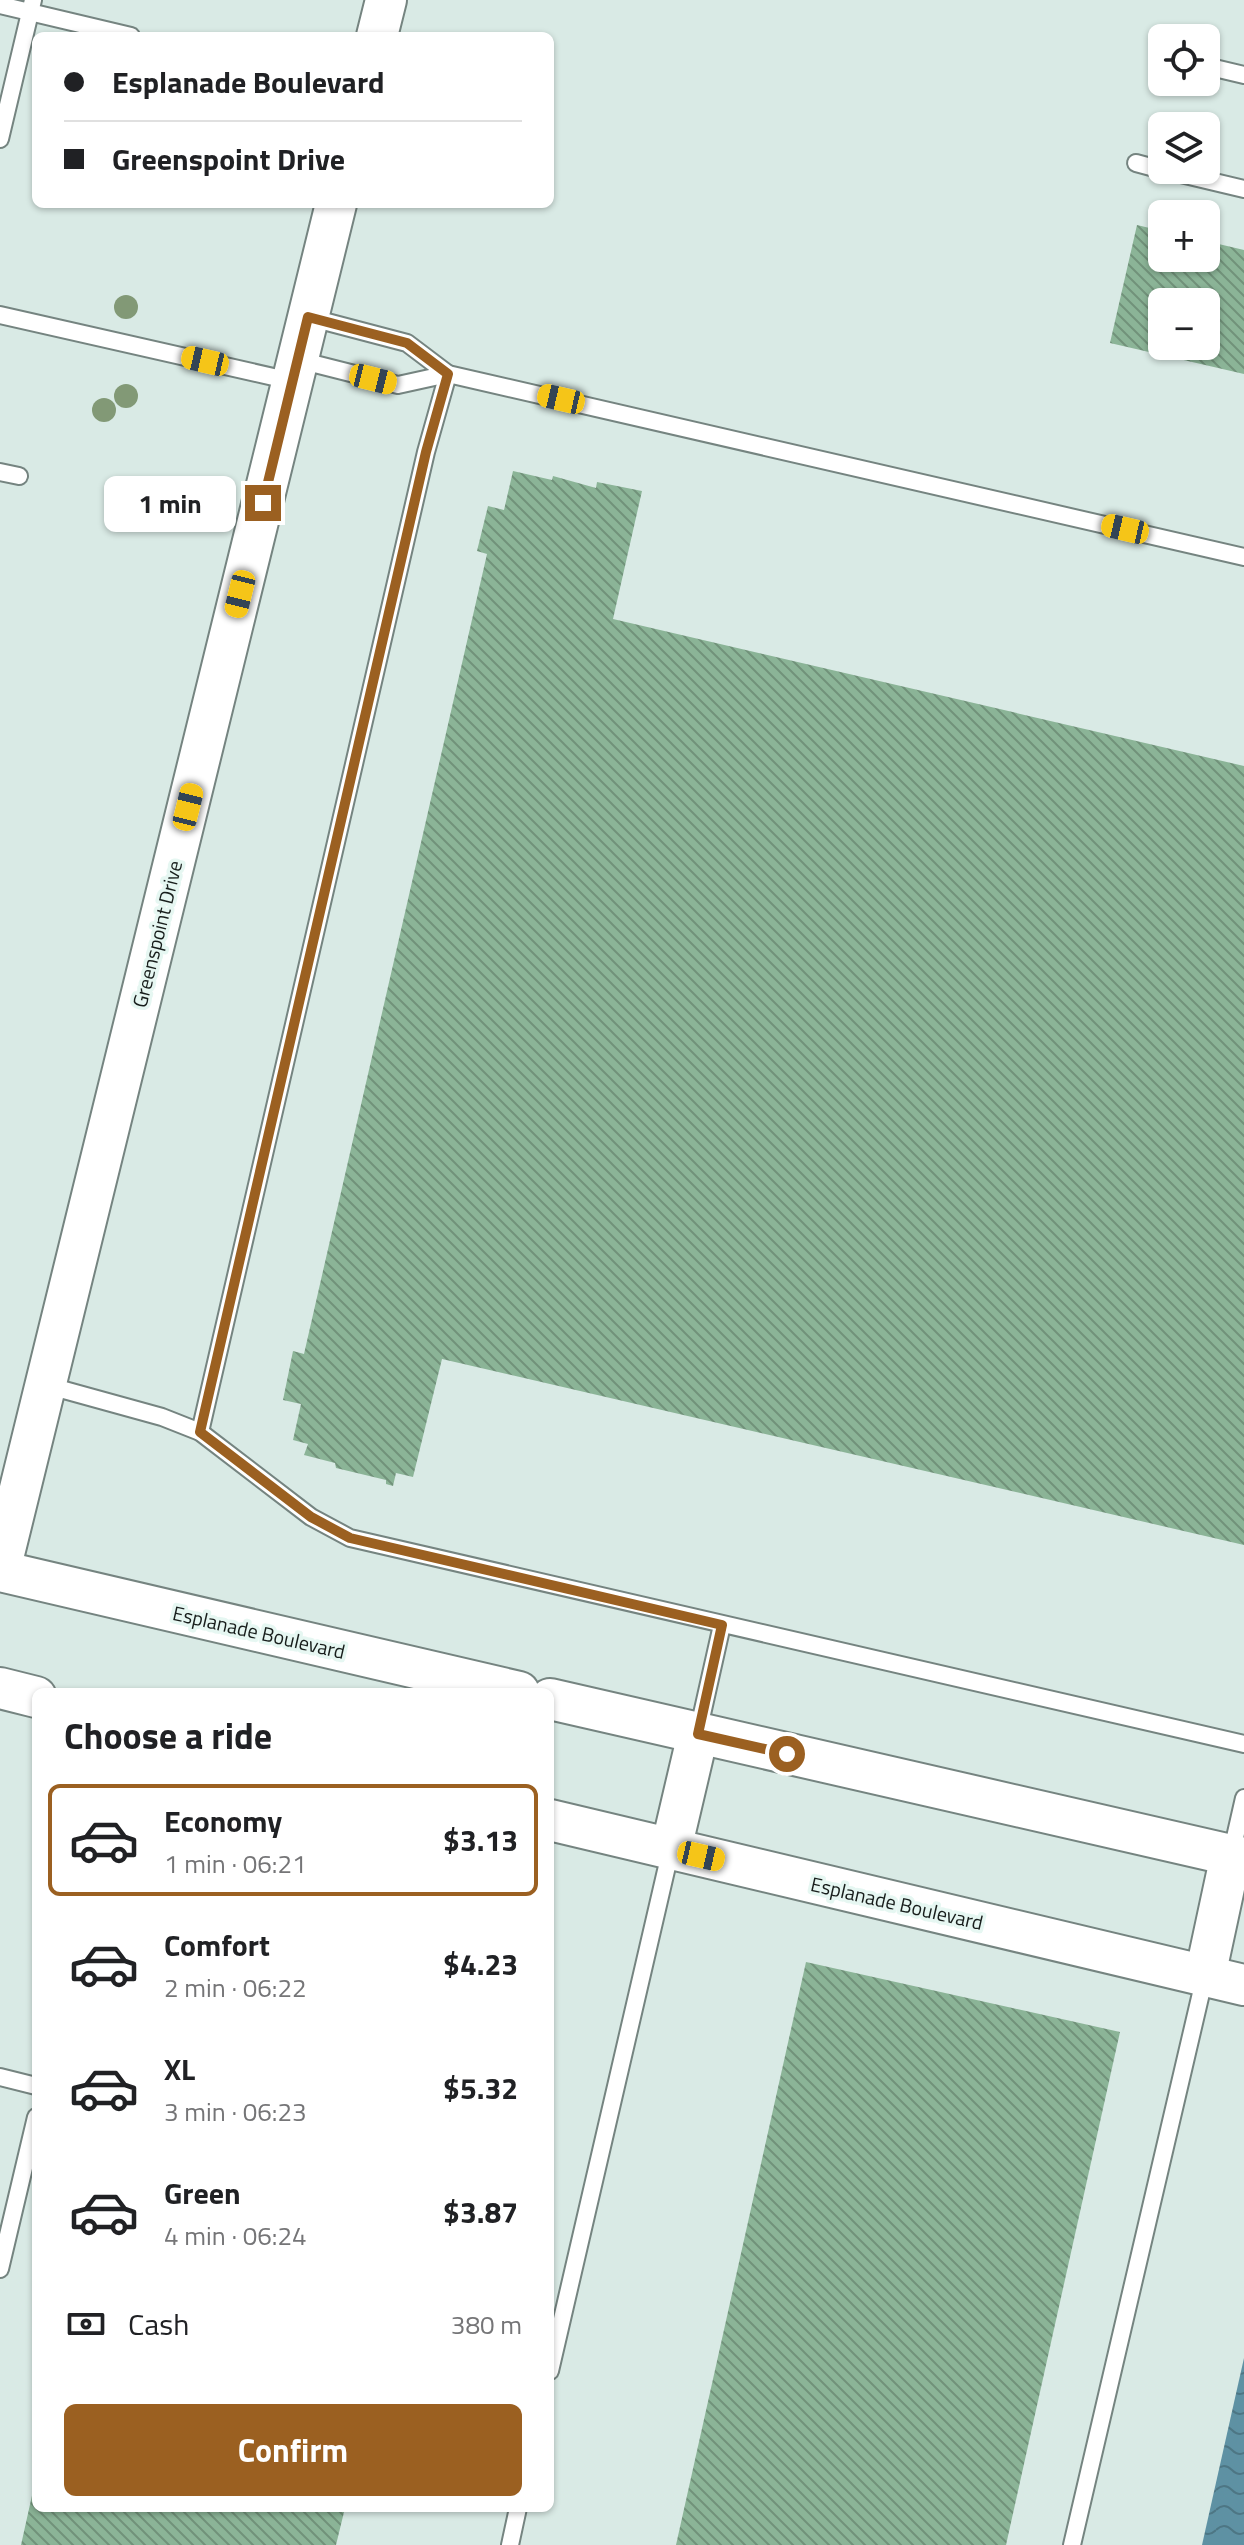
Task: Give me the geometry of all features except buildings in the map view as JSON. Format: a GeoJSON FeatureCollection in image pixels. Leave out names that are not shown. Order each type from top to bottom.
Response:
{"type":"FeatureCollection","features":[{"type":"Feature","properties":{"kind":"street"},"geometry":{"type":"LineString","coordinates":[[378,32],[386,0]]}},
{"type":"Feature","properties":{"kind":"street","name":"Greenspoint Drive"},"geometry":{"type":"LineString","coordinates":[[0,1570],[335,208]]}},
{"type":"Feature","properties":{"kind":"street","name":"Esplanade Boulevard"},"geometry":{"type":"LineString","coordinates":[[0,1570],[502,1688]]}},
{"type":"Feature","properties":{"kind":"street"},"geometry":{"type":"LineString","coordinates":[[0,1688],[32,1696]]}},
{"type":"Feature","properties":{"kind":"street"},"geometry":{"type":"LineString","coordinates":[[554,1700],[1238,1856],[1205,1976]]}},
{"type":"Feature","properties":{"kind":"street"},"geometry":{"type":"LineString","coordinates":[[671,1849],[698,1734]]}},
{"type":"Feature","properties":{"kind":"street","name":"Esplanade Boulevard"},"geometry":{"type":"LineString","coordinates":[[554,1821],[1244,1985]]}},
{"type":"Feature","properties":{"kind":"lane"},"geometry":{"type":"LineString","coordinates":[[0,5],[31,6],[118,32]]}},
{"type":"Feature","properties":{"kind":"lane"},"geometry":{"type":"LineString","coordinates":[[0,139],[31,6]]}},
{"type":"Feature","properties":{"kind":"lane"},"geometry":{"type":"LineString","coordinates":[[1220,69],[1244,75]]}},
{"type":"Feature","properties":{"kind":"lane"},"geometry":{"type":"LineString","coordinates":[[1136,163],[1148,166]]}},
{"type":"Feature","properties":{"kind":"lane"},"geometry":{"type":"LineString","coordinates":[[1220,183],[1244,189]]}},
{"type":"Feature","properties":{"kind":"lane"},"geometry":{"type":"LineString","coordinates":[[0,315],[295,370],[398,385],[448,374]]}},
{"type":"Feature","properties":{"kind":"lane"},"geometry":{"type":"LineString","coordinates":[[308,317],[407,343],[448,374],[1244,557]]}},
{"type":"Feature","properties":{"kind":"lane"},"geometry":{"type":"LineString","coordinates":[[200,1432],[426,452],[448,374]]}},
{"type":"Feature","properties":{"kind":"lane"},"geometry":{"type":"LineString","coordinates":[[0,472],[19,476]]}},
{"type":"Feature","properties":{"kind":"lane"},"geometry":{"type":"LineString","coordinates":[[46,1385],[162,1417],[200,1432],[311,1517],[350,1538],[1244,1744]]}},
{"type":"Feature","properties":{"kind":"lane"},"geometry":{"type":"LineString","coordinates":[[698,1734],[722,1625]]}},
{"type":"Feature","properties":{"kind":"lane"},"geometry":{"type":"LineString","coordinates":[[1238,1856],[1244,1798]]}},
{"type":"Feature","properties":{"kind":"lane"},"geometry":{"type":"LineString","coordinates":[[554,2354],[671,1849]]}},
{"type":"Feature","properties":{"kind":"lane"},"geometry":{"type":"LineString","coordinates":[[1072,2545],[1205,1976]]}},
{"type":"Feature","properties":{"kind":"lane"},"geometry":{"type":"LineString","coordinates":[[0,2077],[32,2085]]}},
{"type":"Feature","properties":{"kind":"lane"},"geometry":{"type":"LineString","coordinates":[[0,2269],[32,2134]]}},
{"type":"Feature","properties":{"kind":"lane"},"geometry":{"type":"LineString","coordinates":[[510,2545],[517,2512]]}},
{"type":"Feature","properties":{"kind":"water"},"geometry":{"type":"Polygon","coordinates":[[[1244,2358],[1244,2545],[1202,2545],[1244,2358]]]}},
{"type":"Feature","properties":{"kind":"route"},"geometry":{"type":"LineString","coordinates":[[263,503],[308,317],[407,343],[448,374],[426,452],[200,1432],[311,1517],[350,1538],[722,1625],[698,1734],[787,1754]]}}]}
